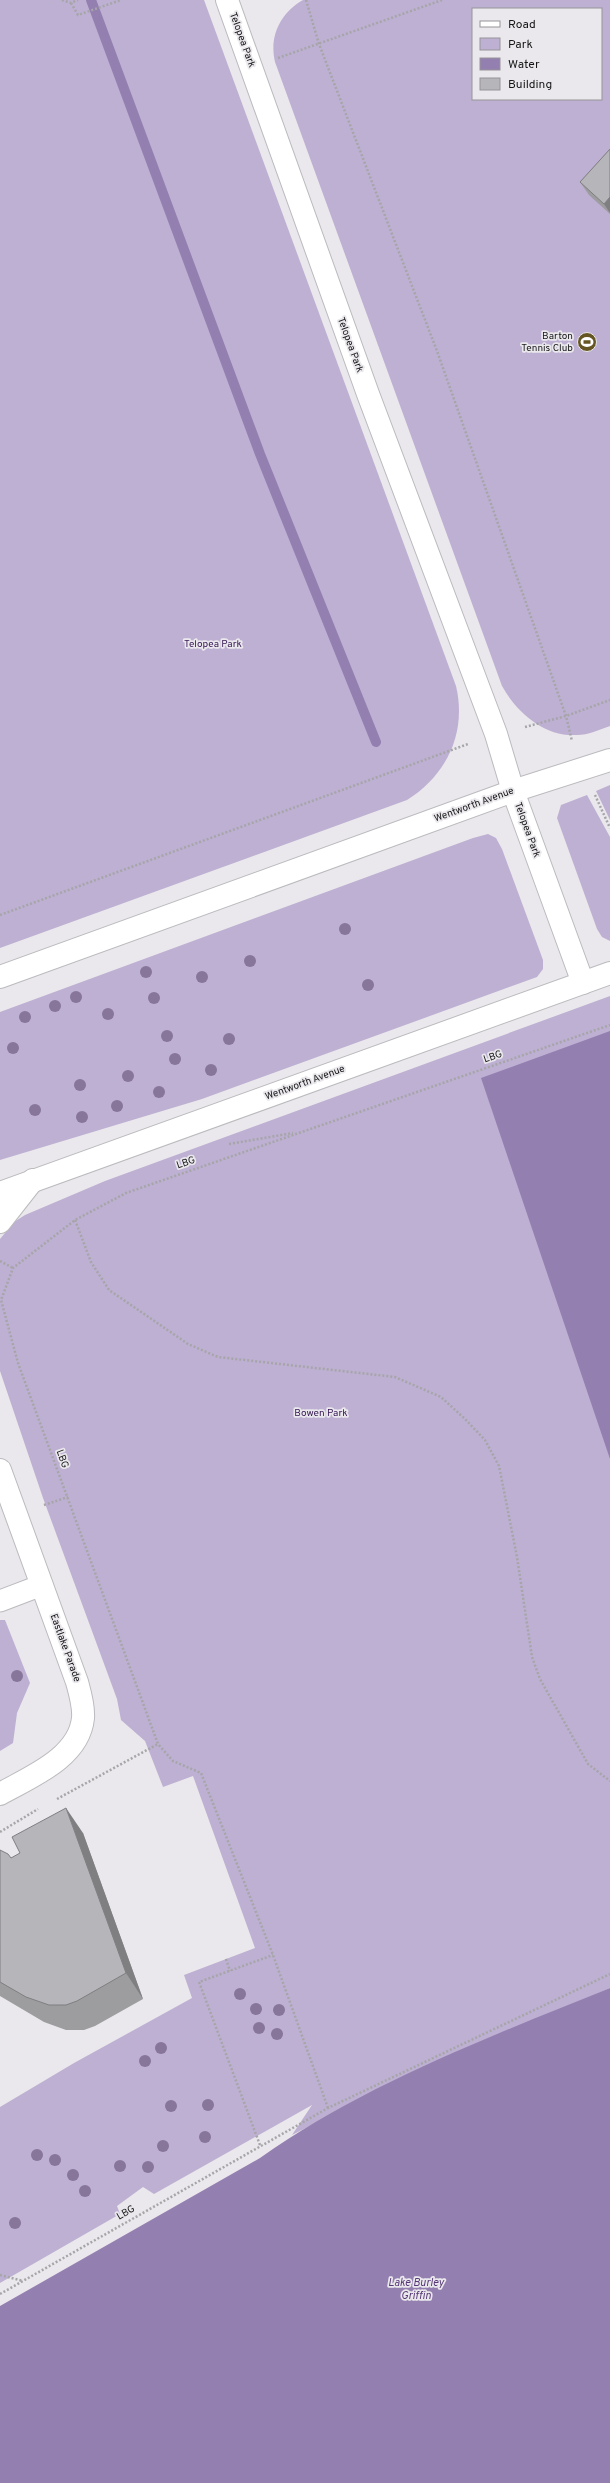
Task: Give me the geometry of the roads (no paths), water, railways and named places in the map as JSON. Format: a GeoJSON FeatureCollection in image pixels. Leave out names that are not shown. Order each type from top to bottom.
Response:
{"type":"FeatureCollection","features":[{"type":"Feature","properties":{"kind":"main road","name":"Telopea Park"},"geometry":{"type":"LineString","coordinates":[[227,0],[368,394],[496,734],[513,791],[583,982]]}},
{"type":"Feature","properties":{"kind":"main road","name":"Wentworth Avenue"},"geometry":{"type":"LineString","coordinates":[[0,977],[513,791],[610,760]]}},
{"type":"Feature","properties":{"kind":"main road","name":"Wentworth Avenue"},"geometry":{"type":"LineString","coordinates":[[0,1193],[610,973]]}},
{"type":"Feature","properties":{"kind":"main road"},"geometry":{"type":"LineString","coordinates":[[0,1222],[33,1180]]}},
{"type":"Feature","properties":{"kind":"main road","name":"Eastlake Parade"},"geometry":{"type":"LineString","coordinates":[[0,1470],[77,1682],[83,1711],[82,1722],[78,1735],[58,1759],[0,1794]]}},
{"type":"Feature","properties":{"kind":"lane"},"geometry":{"type":"LineString","coordinates":[[0,1601],[42,1585]]}},
{"type":"Feature","properties":{"kind":"water"},"geometry":{"type":"Polygon","coordinates":[[[610,1031],[610,1459],[481,1078],[610,1031]]]}},
{"type":"Feature","properties":{"kind":"water","name":"Lake Burley Griffin"},"geometry":{"type":"Polygon","coordinates":[[[610,1988],[610,2483],[0,2483],[0,2306],[260,2158],[300,2131],[385,2084],[475,2043],[610,1988]]]}},
{"type":"Feature","properties":{"kind":"waterway"},"geometry":{"type":"LineString","coordinates":[[91,0],[260,454],[376,742]]}},
{"type":"Feature","properties":{"kind":"place","name":"Barton Tennis Club"},"geometry":{"type":"Point","coordinates":[587,342]}},
{"type":"Feature","properties":{"kind":"park label","name":"Bowen Park"},"geometry":{"type":"Point","coordinates":[321,1413]}}]}
